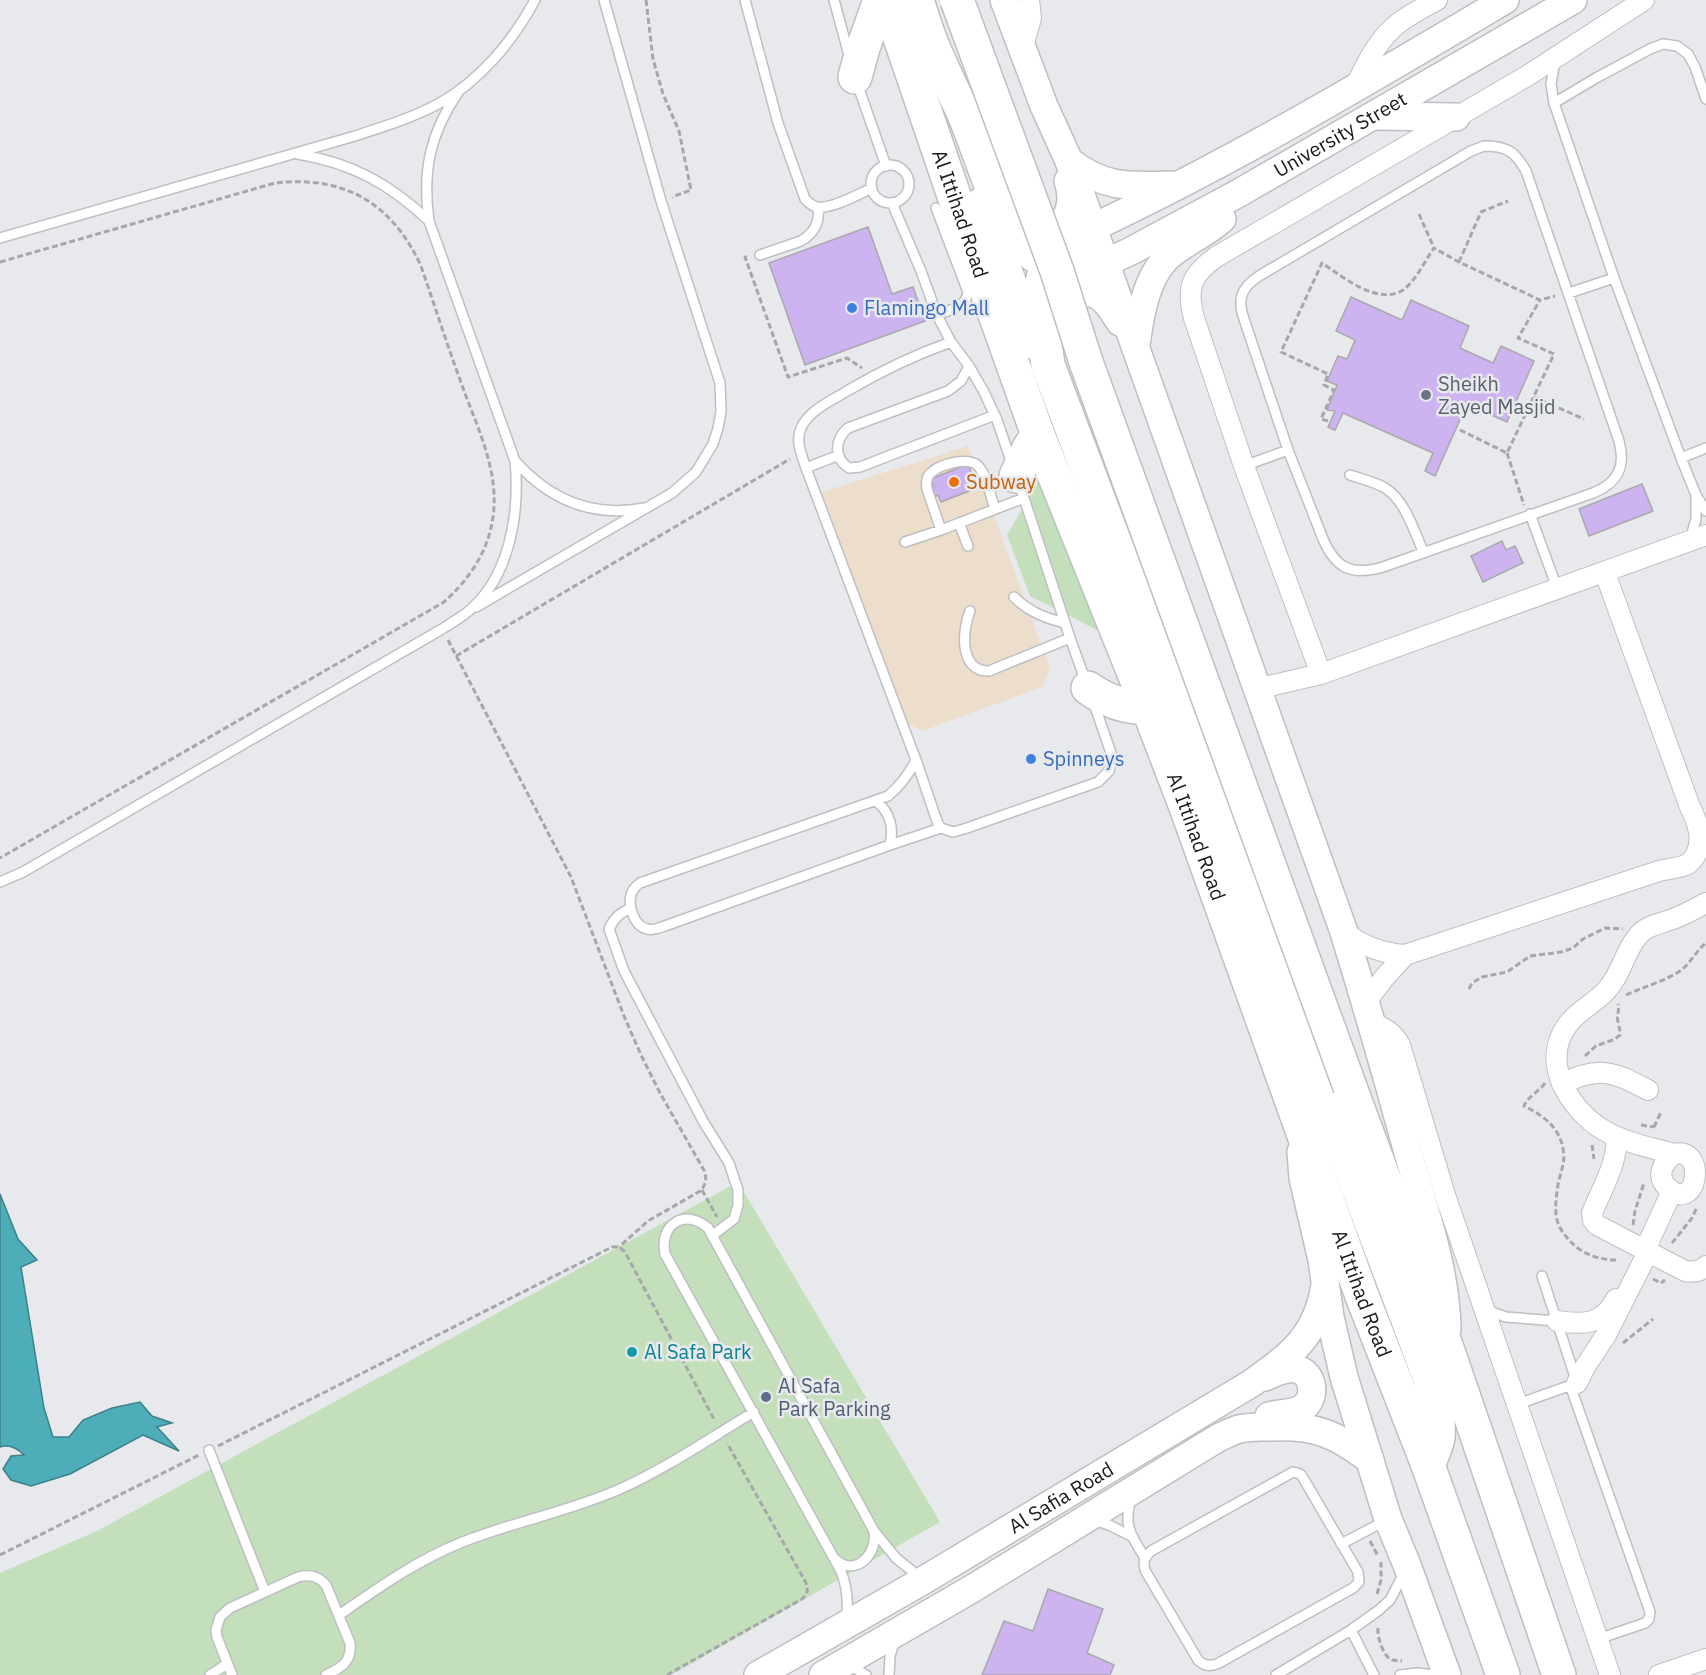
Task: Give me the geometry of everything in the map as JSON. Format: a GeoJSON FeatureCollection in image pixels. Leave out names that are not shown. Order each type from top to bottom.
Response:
{"type":"FeatureCollection","features":[{"type":"Feature","properties":{"kind":"highway"},"geometry":{"type":"LineString","coordinates":[[855,77],[880,0]]}},
{"type":"Feature","properties":{"kind":"highway","name":"Al Ittihad Road"},"geometry":{"type":"LineString","coordinates":[[887,0],[1038,435],[1190,818],[1300,1127],[1362,1296],[1428,1465],[1503,1675]]}},
{"type":"Feature","properties":{"kind":"highway"},"geometry":{"type":"LineString","coordinates":[[917,0],[930,40],[962,110],[1001,208],[1022,244],[1035,255],[1050,263],[1072,267],[1088,267],[1118,257]]}},
{"type":"Feature","properties":{"kind":"highway"},"geometry":{"type":"LineString","coordinates":[[957,0],[1057,271],[1112,434],[1448,1352],[1559,1675]]}},
{"type":"Feature","properties":{"kind":"highway"},"geometry":{"type":"LineString","coordinates":[[955,96],[957,132],[996,247],[1025,323],[1048,364],[1429,1376],[1434,1396],[1438,1437],[1428,1465]]}},
{"type":"Feature","properties":{"kind":"highway"},"geometry":{"type":"LineString","coordinates":[[1048,364],[1040,307],[1043,276],[1050,263],[1065,245],[1079,234],[1104,223]]}},
{"type":"Feature","properties":{"kind":"highway"},"geometry":{"type":"LineString","coordinates":[[1020,487],[1029,448],[1038,435]]}},
{"type":"Feature","properties":{"kind":"highway"},"geometry":{"type":"LineString","coordinates":[[1088,688],[1116,704],[1148,708]]}},
{"type":"Feature","properties":{"kind":"main road"},"geometry":{"type":"LineString","coordinates":[[1004,0],[1044,106],[1069,161],[1104,223],[1118,257],[1136,345],[1344,932],[1434,1241],[1444,1296],[1448,1352]]}},
{"type":"Feature","properties":{"kind":"main road","name":"University Street"},"geometry":{"type":"LineString","coordinates":[[1104,223],[1179,185],[1354,89],[1505,0]]}},
{"type":"Feature","properties":{"kind":"main road","name":"University Street"},"geometry":{"type":"LineString","coordinates":[[1118,257],[1239,193],[1573,0]]}},
{"type":"Feature","properties":{"kind":"main road"},"geometry":{"type":"LineString","coordinates":[[1001,208],[1027,227],[1040,231],[1053,229],[1059,225],[1071,209],[1069,186],[1048,129],[1044,106]]}},
{"type":"Feature","properties":{"kind":"main road"},"geometry":{"type":"LineString","coordinates":[[1372,116],[1456,117]]}},
{"type":"Feature","properties":{"kind":"main road"},"geometry":{"type":"LineString","coordinates":[[1069,161],[1081,170],[1112,184],[1179,185]]}},
{"type":"Feature","properties":{"kind":"main road"},"geometry":{"type":"LineString","coordinates":[[1136,345],[1143,308],[1154,276],[1170,255],[1218,223],[1230,209],[1239,193]]}},
{"type":"Feature","properties":{"kind":"main road"},"geometry":{"type":"LineString","coordinates":[[1048,364],[1063,308],[1081,293],[1093,293],[1100,297],[1136,345]]}},
{"type":"Feature","properties":{"kind":"main road"},"geometry":{"type":"LineString","coordinates":[[1300,1127],[1303,1178],[1316,1232],[1339,1357],[1388,1519],[1446,1675]]}},
{"type":"Feature","properties":{"kind":"main road","name":"Al Safia Road"},"geometry":{"type":"LineString","coordinates":[[758,1675],[924,1580],[1252,1383],[1298,1346],[1309,1332],[1317,1318],[1326,1285]]}},
{"type":"Feature","properties":{"kind":"main road"},"geometry":{"type":"LineString","coordinates":[[1240,1428],[1267,1417],[1300,1409],[1308,1403],[1312,1394],[1310,1379],[1298,1369],[1285,1370],[1252,1383]]}},
{"type":"Feature","properties":{"kind":"main road","name":"Al Safia Road"},"geometry":{"type":"LineString","coordinates":[[844,1671],[901,1629],[980,1584],[1142,1483],[1218,1438],[1240,1428],[1299,1426],[1317,1430],[1353,1446],[1370,1460]]}},
{"type":"Feature","properties":{"kind":"street"},"geometry":{"type":"LineString","coordinates":[[1022,50],[1031,18],[1029,0]]}},
{"type":"Feature","properties":{"kind":"street"},"geometry":{"type":"LineString","coordinates":[[1354,89],[1378,45],[1413,8],[1437,0]]}},
{"type":"Feature","properties":{"kind":"street"},"geometry":{"type":"LineString","coordinates":[[1321,674],[1244,466],[1194,318],[1189,300],[1192,282],[1201,267],[1216,257],[1527,76],[1644,0]]}},
{"type":"Feature","properties":{"kind":"street"},"geometry":{"type":"LineString","coordinates":[[1256,689],[1321,674],[1698,538]]}},
{"type":"Feature","properties":{"kind":"street"},"geometry":{"type":"LineString","coordinates":[[1605,573],[1690,807],[1693,833],[1690,845],[1674,863],[1659,871],[1405,956],[1384,978],[1368,1012],[1394,1034],[1400,1045],[1445,1196],[1610,1675]]}},
{"type":"Feature","properties":{"kind":"street"},"geometry":{"type":"LineString","coordinates":[[1674,1154],[1662,1168],[1665,1185],[1681,1194],[1689,1192],[1696,1187],[1704,1171],[1695,1158],[1689,1154],[1674,1154],[1617,1137],[1593,1123],[1562,1084],[1555,1056],[1563,1031],[1571,1020],[1610,996],[1613,983],[1636,938],[1642,931],[1679,917],[1706,903]]}},
{"type":"Feature","properties":{"kind":"street"},"geometry":{"type":"LineString","coordinates":[[1344,932],[1357,942],[1372,949],[1405,956]]}},
{"type":"Feature","properties":{"kind":"street"},"geometry":{"type":"LineString","coordinates":[[1562,1084],[1593,1072],[1610,1073],[1648,1090]]}},
{"type":"Feature","properties":{"kind":"street"},"geometry":{"type":"LineString","coordinates":[[1617,1137],[1614,1163],[1592,1214],[1593,1220],[1602,1229],[1685,1271],[1694,1272],[1706,1266]]}},
{"type":"Feature","properties":{"kind":"street"},"geometry":{"type":"LineString","coordinates":[[1574,1384],[1599,1348],[1611,1308],[1649,1252],[1672,1191]]}},
{"type":"Feature","properties":{"kind":"street"},"geometry":{"type":"LineString","coordinates":[[1557,1321],[1586,1322],[1608,1319]]}},
{"type":"Feature","properties":{"kind":"street"},"geometry":{"type":"LineString","coordinates":[[1659,1675],[1685,1671],[1706,1659]]}},
{"type":"Feature","properties":{"kind":"lane"},"geometry":{"type":"LineString","coordinates":[[0,238],[355,136],[437,105],[459,91],[496,57],[512,37],[535,0]]}},
{"type":"Feature","properties":{"kind":"lane"},"geometry":{"type":"LineString","coordinates":[[0,882],[23,872],[652,506],[685,483],[706,458],[718,428],[721,397],[716,368],[661,201],[604,0]]}},
{"type":"Feature","properties":{"kind":"lane"},"geometry":{"type":"LineString","coordinates":[[745,0],[778,123],[805,199],[811,205],[819,208],[827,207],[872,188]]}},
{"type":"Feature","properties":{"kind":"lane"},"geometry":{"type":"LineString","coordinates":[[834,0],[855,77],[886,166]]}},
{"type":"Feature","properties":{"kind":"lane"},"geometry":{"type":"LineString","coordinates":[[1553,99],[1663,44],[1677,46],[1688,54],[1706,99]]}},
{"type":"Feature","properties":{"kind":"lane"},"geometry":{"type":"LineString","coordinates":[[1553,99],[1552,75],[1557,56]]}},
{"type":"Feature","properties":{"kind":"lane"},"geometry":{"type":"LineString","coordinates":[[1527,76],[1542,82],[1553,99],[1614,278],[1681,458],[1696,495],[1706,511]]}},
{"type":"Feature","properties":{"kind":"lane"},"geometry":{"type":"LineString","coordinates":[[459,91],[448,107],[432,143],[426,182],[426,202],[429,221],[515,461],[517,500],[511,538],[495,578],[484,596],[466,613]]}},
{"type":"Feature","properties":{"kind":"lane"},"geometry":{"type":"LineString","coordinates":[[1484,146],[1497,146],[1509,150],[1520,159],[1526,171],[1569,293],[1619,441],[1622,454],[1621,467],[1615,479],[1605,488],[1369,572],[1353,570],[1340,564],[1329,553],[1288,450],[1240,307],[1242,294],[1248,283],[1471,151],[1484,146]]}},
{"type":"Feature","properties":{"kind":"lane"},"geometry":{"type":"LineString","coordinates":[[295,154],[338,163],[378,181],[405,199],[429,221]]}},
{"type":"Feature","properties":{"kind":"lane"},"geometry":{"type":"LineString","coordinates":[[892,165],[903,170],[909,180],[907,193],[892,203],[879,199],[872,188],[876,172],[886,166],[892,165]]}},
{"type":"Feature","properties":{"kind":"lane"},"geometry":{"type":"LineString","coordinates":[[892,203],[937,315],[951,342],[969,366],[995,415],[1112,756],[1109,771],[1098,782],[964,829],[953,832],[941,828],[662,927],[646,929],[640,925],[631,908],[630,897],[633,889],[640,883],[888,796],[898,788],[916,760]]}},
{"type":"Feature","properties":{"kind":"lane"},"geometry":{"type":"LineString","coordinates":[[760,255],[807,237],[816,227],[819,208]]}},
{"type":"Feature","properties":{"kind":"lane"},"geometry":{"type":"LineString","coordinates":[[936,208],[968,296],[963,304],[937,315]]}},
{"type":"Feature","properties":{"kind":"lane"},"geometry":{"type":"LineString","coordinates":[[1569,293],[1614,278]]}},
{"type":"Feature","properties":{"kind":"lane"},"geometry":{"type":"LineString","coordinates":[[941,828],[800,453],[798,442],[800,429],[809,416],[824,405],[874,375],[916,355],[951,342]]}},
{"type":"Feature","properties":{"kind":"lane"},"geometry":{"type":"LineString","coordinates":[[969,366],[961,381],[948,392],[849,428],[839,438],[837,444],[844,465],[854,468],[995,415]]}},
{"type":"Feature","properties":{"kind":"lane"},"geometry":{"type":"LineString","coordinates":[[1681,458],[1706,448]]}},
{"type":"Feature","properties":{"kind":"lane"},"geometry":{"type":"LineString","coordinates":[[1244,466],[1288,450]]}},
{"type":"Feature","properties":{"kind":"lane"},"geometry":{"type":"LineString","coordinates":[[806,468],[839,455]]}},
{"type":"Feature","properties":{"kind":"lane"},"geometry":{"type":"LineString","coordinates":[[941,530],[926,483],[928,477],[938,468],[964,460],[976,464],[982,473],[995,509]]}},
{"type":"Feature","properties":{"kind":"lane"},"geometry":{"type":"LineString","coordinates":[[515,461],[542,487],[576,504],[595,509],[614,510],[633,510],[652,506]]}},
{"type":"Feature","properties":{"kind":"lane"},"geometry":{"type":"LineString","coordinates":[[1350,475],[1386,489],[1398,500],[1424,553]]}},
{"type":"Feature","properties":{"kind":"lane"},"geometry":{"type":"LineString","coordinates":[[905,542],[995,509],[1020,487]]}},
{"type":"Feature","properties":{"kind":"lane"},"geometry":{"type":"LineString","coordinates":[[1696,495],[1698,538]]}},
{"type":"Feature","properties":{"kind":"lane"},"geometry":{"type":"LineString","coordinates":[[1529,515],[1557,588]]}},
{"type":"Feature","properties":{"kind":"lane"},"geometry":{"type":"LineString","coordinates":[[959,523],[968,546]]}},
{"type":"Feature","properties":{"kind":"lane"},"geometry":{"type":"LineString","coordinates":[[1014,597],[1036,614],[1065,623]]}},
{"type":"Feature","properties":{"kind":"lane"},"geometry":{"type":"LineString","coordinates":[[970,611],[964,628],[964,644],[970,663],[981,671],[989,671],[1070,638]]}},
{"type":"Feature","properties":{"kind":"lane"},"geometry":{"type":"LineString","coordinates":[[876,801],[890,819],[892,828],[890,845]]}},
{"type":"Feature","properties":{"kind":"lane"},"geometry":{"type":"LineString","coordinates":[[631,908],[613,919],[609,928],[624,971],[703,1121],[729,1163],[738,1190],[738,1205],[734,1219],[712,1236]]}},
{"type":"Feature","properties":{"kind":"lane"},"geometry":{"type":"LineString","coordinates":[[845,1625],[848,1597],[846,1584],[834,1558],[665,1254],[663,1245],[665,1236],[676,1222],[693,1219],[702,1222],[708,1228],[874,1531],[896,1558],[924,1580]]}},
{"type":"Feature","properties":{"kind":"lane"},"geometry":{"type":"LineString","coordinates":[[1542,1276],[1574,1384],[1650,1612],[1649,1619],[1645,1623],[1598,1639]]}},
{"type":"Feature","properties":{"kind":"lane"},"geometry":{"type":"LineString","coordinates":[[1486,1310],[1506,1317],[1557,1321]]}},
{"type":"Feature","properties":{"kind":"lane"},"geometry":{"type":"LineString","coordinates":[[1518,1404],[1574,1384]]}},
{"type":"Feature","properties":{"kind":"lane"},"geometry":{"type":"LineString","coordinates":[[339,1615],[425,1558],[496,1530],[563,1510],[621,1488],[754,1412]]}},
{"type":"Feature","properties":{"kind":"lane"},"geometry":{"type":"LineString","coordinates":[[209,1450],[265,1592]]}},
{"type":"Feature","properties":{"kind":"lane"},"geometry":{"type":"LineString","coordinates":[[1293,1472],[1302,1476],[1341,1544],[1358,1572],[1357,1586],[1219,1664],[1210,1666],[1198,1659],[1144,1567],[1145,1557],[1151,1551],[1293,1472]]}},
{"type":"Feature","properties":{"kind":"lane"},"geometry":{"type":"LineString","coordinates":[[1142,1483],[1131,1498],[1127,1517],[1131,1536],[1145,1557]]}},
{"type":"Feature","properties":{"kind":"lane"},"geometry":{"type":"LineString","coordinates":[[1085,1518],[1109,1525],[1131,1536]]}},
{"type":"Feature","properties":{"kind":"lane"},"geometry":{"type":"LineString","coordinates":[[1341,1544],[1388,1519]]}},
{"type":"Feature","properties":{"kind":"lane"},"geometry":{"type":"LineString","coordinates":[[834,1558],[840,1564],[849,1566],[864,1561],[874,1547],[874,1531]]}},
{"type":"Feature","properties":{"kind":"lane"},"geometry":{"type":"LineString","coordinates":[[1276,1675],[1351,1630],[1379,1610],[1390,1600],[1407,1565]]}},
{"type":"Feature","properties":{"kind":"lane"},"geometry":{"type":"LineString","coordinates":[[232,1675],[217,1637],[216,1630],[220,1617],[230,1608],[306,1575],[314,1576],[326,1585],[350,1643],[349,1659],[344,1665],[326,1675]]}},
{"type":"Feature","properties":{"kind":"lane"},"geometry":{"type":"LineString","coordinates":[[889,1675],[890,1656],[901,1629]]}},
{"type":"Feature","properties":{"kind":"lane"},"geometry":{"type":"LineString","coordinates":[[1351,1630],[1374,1675]]}},
{"type":"Feature","properties":{"kind":"lane"},"geometry":{"type":"LineString","coordinates":[[210,1675],[227,1664]]}},
{"type":"Feature","properties":{"kind":"lane"},"geometry":{"type":"LineString","coordinates":[[1403,1674],[1436,1675]]}},
{"type":"Feature","properties":{"kind":"path"},"geometry":{"type":"LineString","coordinates":[[646,0],[653,59],[663,94],[679,131],[691,190],[661,201]]}},
{"type":"Feature","properties":{"kind":"path"},"geometry":{"type":"LineString","coordinates":[[0,262],[275,183],[311,181],[329,184],[355,194],[392,220],[404,234],[417,258],[485,448],[494,481],[495,498],[491,530],[481,557],[465,581],[444,602],[0,858]]}},
{"type":"Feature","properties":{"kind":"path"},"geometry":{"type":"LineString","coordinates":[[1459,261],[1482,212],[1509,201]]}},
{"type":"Feature","properties":{"kind":"path"},"geometry":{"type":"LineString","coordinates":[[1419,214],[1434,248],[1540,300],[1518,338],[1554,354],[1507,453]]}},
{"type":"Feature","properties":{"kind":"path"},"geometry":{"type":"LineString","coordinates":[[1328,421],[1321,418],[1334,390],[1324,385],[1328,374],[1281,352],[1322,263],[1363,289],[1386,295],[1403,290],[1415,277],[1434,248]]}},
{"type":"Feature","properties":{"kind":"path"},"geometry":{"type":"LineString","coordinates":[[760,255],[745,257],[788,377],[847,358],[874,375]]}},
{"type":"Feature","properties":{"kind":"path"},"geometry":{"type":"LineString","coordinates":[[1534,397],[1584,419]]}},
{"type":"Feature","properties":{"kind":"path"},"geometry":{"type":"LineString","coordinates":[[1460,430],[1507,453],[1529,515]]}},
{"type":"Feature","properties":{"kind":"path"},"geometry":{"type":"LineString","coordinates":[[456,656],[800,453]]}},
{"type":"Feature","properties":{"kind":"path"},"geometry":{"type":"LineString","coordinates":[[442,629],[571,877],[641,1055],[675,1121],[705,1172],[706,1181],[702,1190],[648,1221],[619,1247]]}},
{"type":"Feature","properties":{"kind":"path"},"geometry":{"type":"LineString","coordinates":[[1469,989],[1472,983],[1482,977],[1507,972],[1530,956],[1562,952],[1573,948],[1583,939],[1605,928],[1642,931]]}},
{"type":"Feature","properties":{"kind":"path"},"geometry":{"type":"LineString","coordinates":[[1617,1260],[1598,1259],[1583,1252],[1570,1242],[1558,1225],[1555,1208],[1558,1184],[1564,1165],[1563,1148],[1556,1129],[1538,1113],[1524,1106],[1526,1101],[1545,1083],[1547,1059],[1550,1056],[1584,1057],[1596,1046],[1620,1035],[1617,1018],[1620,1009],[1610,996],[1681,970],[1706,943]]}},
{"type":"Feature","properties":{"kind":"path"},"geometry":{"type":"LineString","coordinates":[[702,1190],[723,1227]]}},
{"type":"Feature","properties":{"kind":"path"},"geometry":{"type":"LineString","coordinates":[[1649,1252],[1677,1236],[1692,1218],[1698,1204]]}},
{"type":"Feature","properties":{"kind":"path"},"geometry":{"type":"LineString","coordinates":[[0,1555],[612,1247],[619,1247],[625,1252],[808,1589],[802,1599],[667,1675]]}},
{"type":"Feature","properties":{"kind":"path"},"geometry":{"type":"LineString","coordinates":[[1599,1348],[1616,1348],[1653,1319]]}},
{"type":"Feature","properties":{"kind":"path"},"geometry":{"type":"LineString","coordinates":[[1364,1532],[1381,1560],[1379,1588],[1373,1599]]}},
{"type":"Feature","properties":{"kind":"path"},"geometry":{"type":"LineString","coordinates":[[1380,1623],[1377,1632],[1387,1656],[1391,1660],[1402,1660],[1403,1674]]}},
{"type":"Feature","properties":{"kind":"shaded area"},"geometry":{"type":"Polygon","coordinates":[[[968,446],[1050,668],[1042,687],[922,731],[907,723],[822,492],[968,446]]]}},
{"type":"Feature","properties":{"kind":"green space"},"geometry":{"type":"Polygon","coordinates":[[[1043,473],[1103,633],[1030,596],[1007,535],[1043,473]]]}},
{"type":"Feature","properties":{"kind":"green space","name":"Al Safa Park"},"geometry":{"type":"Polygon","coordinates":[[[738,1182],[940,1522],[671,1675],[0,1675],[0,1573],[97,1531],[738,1182]]]}},
{"type":"Feature","properties":{"kind":"water"},"geometry":{"type":"Polygon","coordinates":[[[0,1194],[18,1239],[37,1260],[21,1267],[44,1408],[53,1437],[69,1437],[83,1420],[112,1408],[140,1402],[152,1416],[172,1423],[157,1427],[179,1451],[143,1435],[70,1474],[31,1486],[11,1480],[3,1469],[11,1456],[24,1455],[13,1447],[0,1447],[0,1194]]]}},
{"type":"Feature","properties":{"kind":"building","name":"Flamingo Mall"},"geometry":{"type":"Polygon","coordinates":[[[868,227],[892,294],[913,287],[925,321],[805,365],[769,263],[868,227]]]}},
{"type":"Feature","properties":{"kind":"building","name":"Sheikh Zayed Masjid"},"geometry":{"type":"Polygon","coordinates":[[[1351,297],[1402,320],[1411,300],[1469,326],[1460,348],[1493,363],[1501,346],[1534,361],[1507,422],[1467,404],[1435,476],[1425,471],[1433,453],[1343,413],[1335,430],[1328,427],[1335,411],[1327,410],[1337,385],[1327,381],[1338,356],[1347,359],[1355,340],[1336,331],[1351,297]]]}},
{"type":"Feature","properties":{"kind":"building","name":"Subway"},"geometry":{"type":"Polygon","coordinates":[[[968,464],[977,488],[941,502],[938,495],[933,497],[930,487],[934,486],[931,479],[968,464]]]}},
{"type":"Feature","properties":{"kind":"building"},"geometry":{"type":"Polygon","coordinates":[[[1642,484],[1653,511],[1589,536],[1579,509],[1642,484]]]}},
{"type":"Feature","properties":{"kind":"building"},"geometry":{"type":"Polygon","coordinates":[[[1502,541],[1506,550],[1515,546],[1523,563],[1483,582],[1471,556],[1502,541]]]}},
{"type":"Feature","properties":{"kind":"building"},"geometry":{"type":"Polygon","coordinates":[[[1048,1589],[1103,1609],[1087,1653],[1114,1665],[1110,1675],[982,1675],[1004,1621],[1033,1631],[1048,1589]]]}},
{"type":"Feature","properties":{"kind":"place","name":"Flamingo Mall"},"geometry":{"type":"Point","coordinates":[852,308]}},
{"type":"Feature","properties":{"kind":"place","name":"Sheikh Zayed Masjid"},"geometry":{"type":"Point","coordinates":[1426,395]}},
{"type":"Feature","properties":{"kind":"place","name":"Subway"},"geometry":{"type":"Point","coordinates":[954,482]}},
{"type":"Feature","properties":{"kind":"place","name":"Spinneys"},"geometry":{"type":"Point","coordinates":[1031,759]}},
{"type":"Feature","properties":{"kind":"place","name":"Al Safa Park"},"geometry":{"type":"Point","coordinates":[632,1352]}},
{"type":"Feature","properties":{"kind":"place","name":"Al Safa Park Parking"},"geometry":{"type":"Point","coordinates":[766,1397]}}]}
